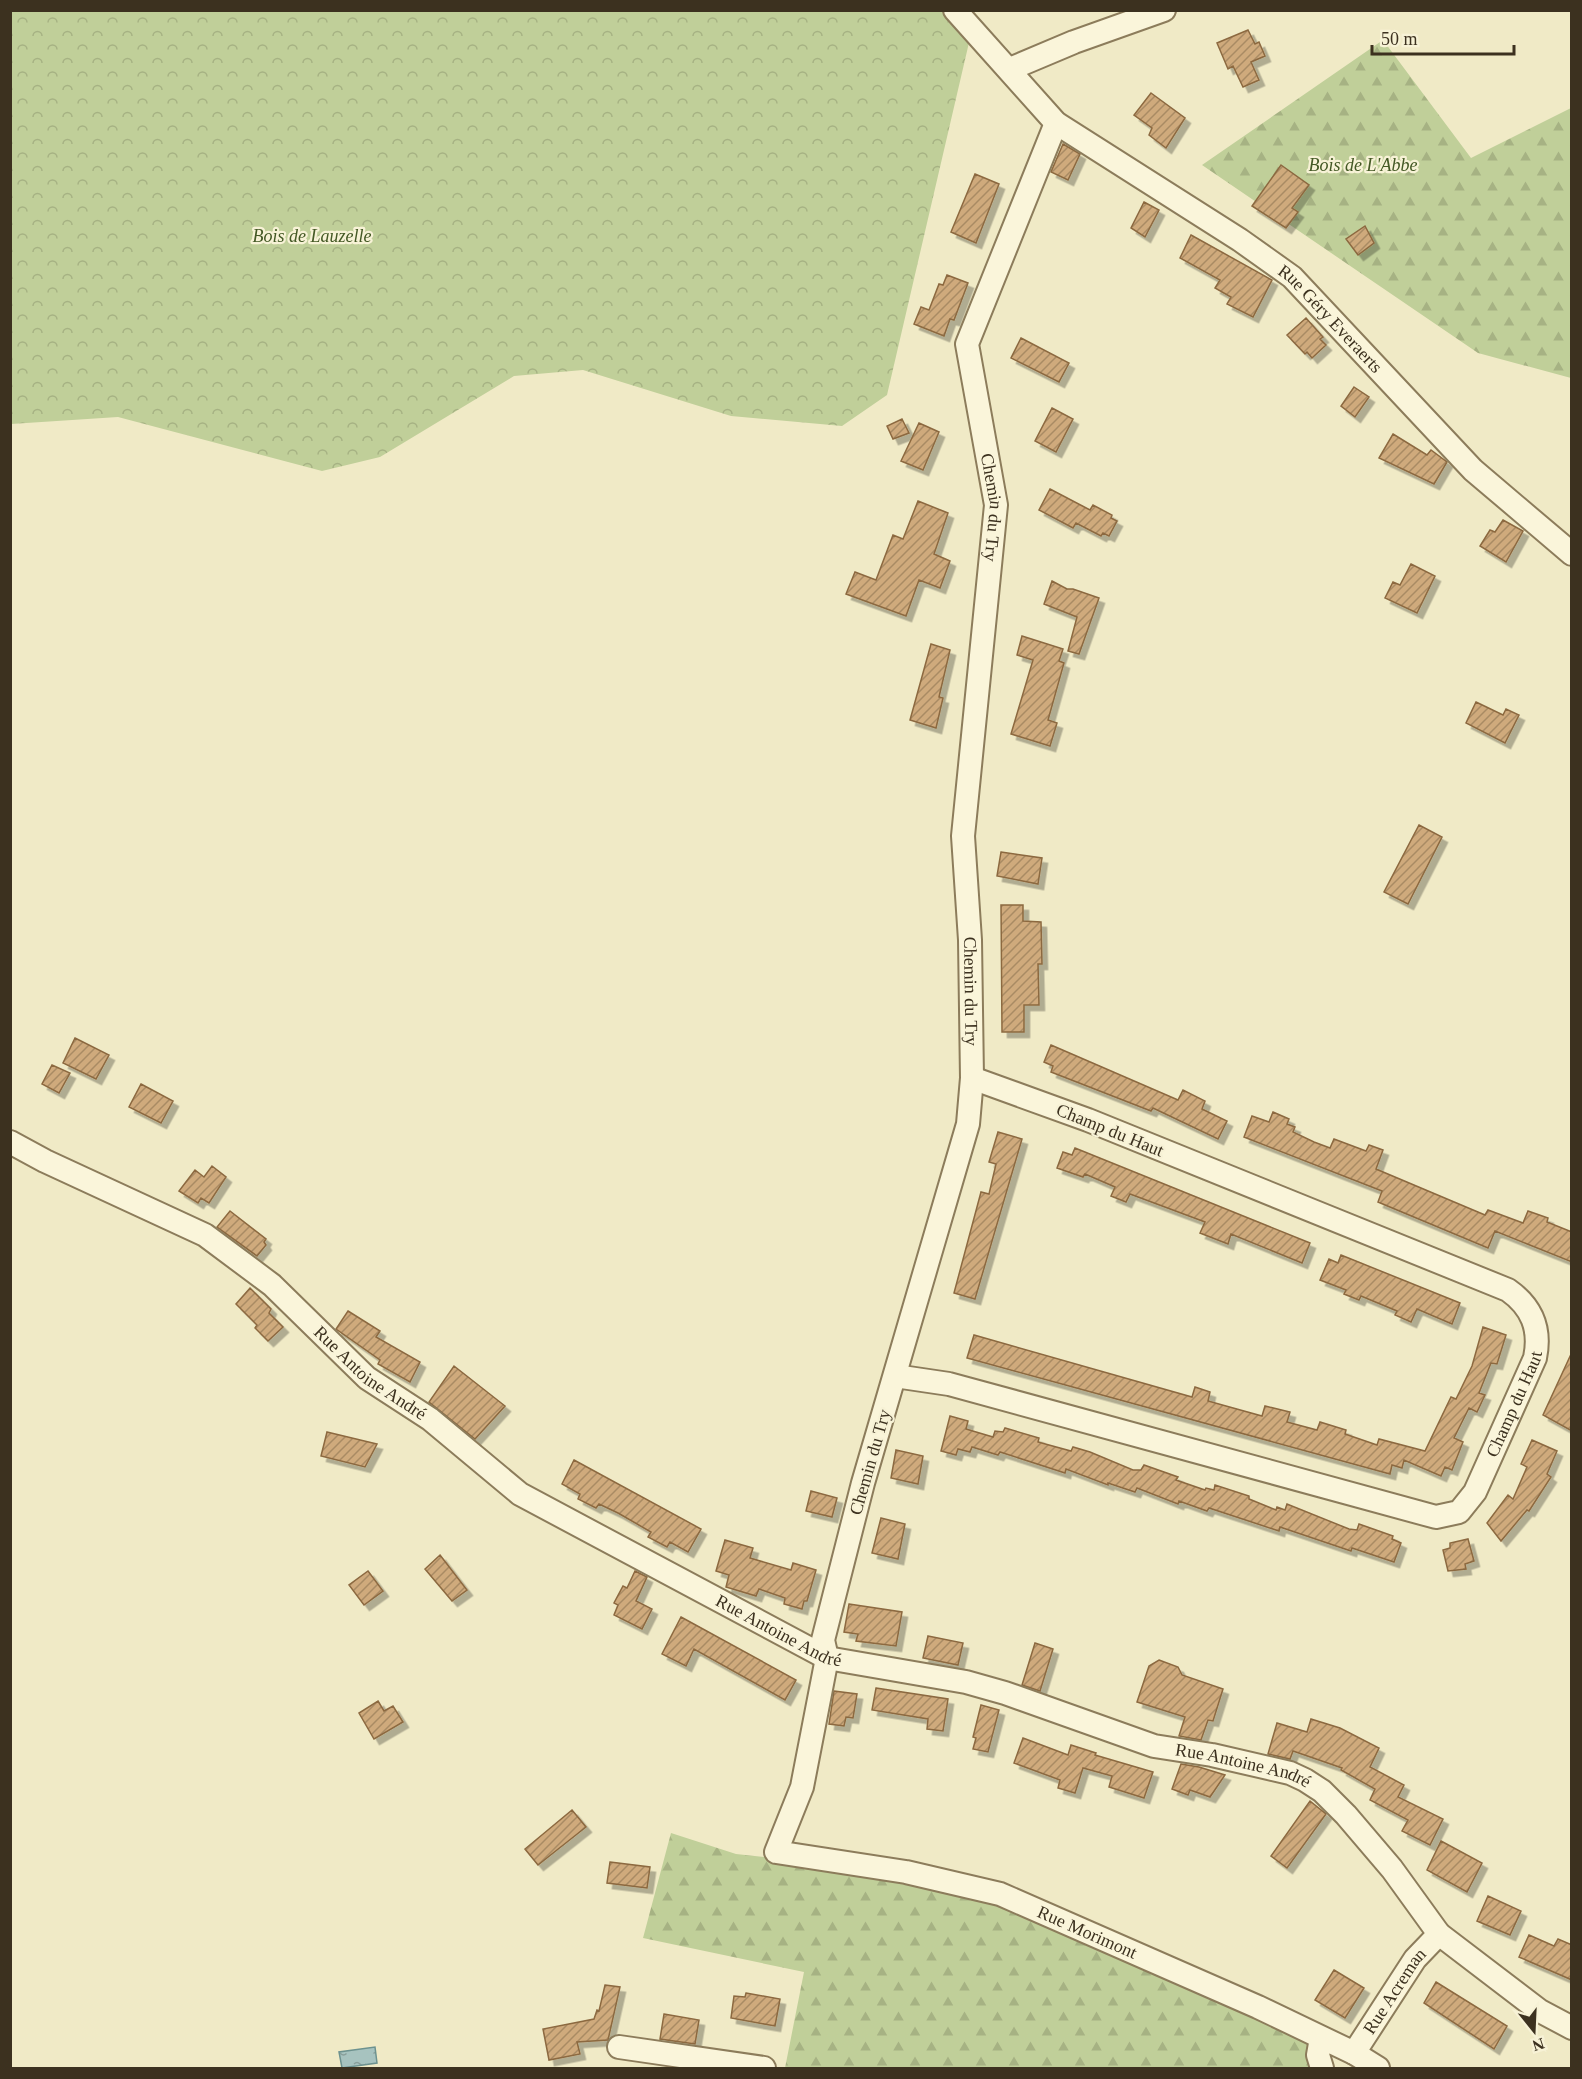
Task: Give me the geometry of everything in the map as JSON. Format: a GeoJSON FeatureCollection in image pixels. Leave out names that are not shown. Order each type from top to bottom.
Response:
{"type":"FeatureCollection","features":[{"type":"Feature","properties":{"kind":"street","name":"Rue Géry Everaerts"},"geometry":{"type":"LineString","coordinates":[[955,10],[1056,123],[1282,269],[1473,470],[1572,554]]}},
{"type":"Feature","properties":{"kind":"street"},"geometry":{"type":"LineString","coordinates":[[1010,69],[1074,42],[1164,10]]}},
{"type":"Feature","properties":{"kind":"street","name":"Chemin du Try"},"geometry":{"type":"LineString","coordinates":[[776,1852],[802,1787],[827,1658],[824,1640],[863,1483],[968,1124],[972,1078],[970,940],[963,836],[996,505],[967,344],[1056,123]]}},
{"type":"Feature","properties":{"kind":"street","name":"Champ du Haut"},"geometry":{"type":"LineString","coordinates":[[895,1376],[949,1384],[1436,1517],[1459,1512],[1472,1497],[1535,1358],[1538,1342],[1531,1313],[1520,1298],[1508,1290],[1088,1120],[972,1078]]}},
{"type":"Feature","properties":{"kind":"street","name":"Rue Antoine André"},"geometry":{"type":"LineString","coordinates":[[10,1142],[45,1161],[204,1235],[272,1285],[367,1378],[430,1419],[520,1494],[827,1658],[966,1682],[1005,1693],[1154,1746],[1212,1755],[1290,1773],[1323,1791],[1392,1869],[1439,1934],[1540,2011],[1572,2028]]}},
{"type":"Feature","properties":{"kind":"street","name":"Rue Morimont"},"geometry":{"type":"LineString","coordinates":[[776,1852],[906,1872],[1000,1894],[1070,1923],[1354,2053],[1378,2068]]}},
{"type":"Feature","properties":{"kind":"street","name":"Rue Acreman"},"geometry":{"type":"LineString","coordinates":[[1354,2053],[1415,1959],[1439,1934]]}},
{"type":"Feature","properties":{"kind":"street"},"geometry":{"type":"LineString","coordinates":[[1321,2038],[1318,2055],[1322,2068]]}},
{"type":"Feature","properties":{"kind":"street"},"geometry":{"type":"LineString","coordinates":[[619,2048],[764,2068]]}},
{"type":"Feature","properties":{"kind":"green space","name":"Bois de Lauzelle"},"geometry":{"type":"Polygon","coordinates":[[[948,10],[971,34],[887,395],[842,426],[731,416],[583,370],[514,376],[380,457],[322,471],[118,417],[11,424],[11,11],[948,10]]]}},
{"type":"Feature","properties":{"kind":"green space","name":"Bois de L'Abbe"},"geometry":{"type":"Polygon","coordinates":[[[1383,40],[1471,158],[1571,108],[1571,378],[1478,353],[1202,165],[1383,40]]]}},
{"type":"Feature","properties":{"kind":"green space"},"geometry":{"type":"Polygon","coordinates":[[[671,1833],[736,1854],[792,1860],[964,1890],[1310,2040],[1319,2068],[785,2068],[804,1972],[643,1938],[671,1833]]]}},
{"type":"Feature","properties":{"kind":"water"},"geometry":{"type":"Polygon","coordinates":[[[375,2047],[377,2063],[342,2068],[339,2052],[375,2047]]]}},
{"type":"Feature","properties":{"kind":"building"},"geometry":{"type":"Polygon","coordinates":[[[1248,30],[1255,44],[1259,42],[1265,56],[1251,62],[1259,80],[1243,87],[1233,66],[1228,69],[1217,43],[1248,30]]]}},
{"type":"Feature","properties":{"kind":"building"},"geometry":{"type":"Polygon","coordinates":[[[1151,93],[1185,118],[1166,148],[1149,135],[1152,128],[1134,115],[1151,93]]]}},
{"type":"Feature","properties":{"kind":"building"},"geometry":{"type":"Polygon","coordinates":[[[1063,144],[1080,154],[1068,180],[1051,172],[1063,144]]]}},
{"type":"Feature","properties":{"kind":"building"},"geometry":{"type":"Polygon","coordinates":[[[1281,165],[1309,185],[1292,208],[1298,212],[1286,228],[1252,206],[1281,165]]]}},
{"type":"Feature","properties":{"kind":"building"},"geometry":{"type":"Polygon","coordinates":[[[975,174],[999,184],[976,243],[951,232],[975,174]]]}},
{"type":"Feature","properties":{"kind":"building"},"geometry":{"type":"Polygon","coordinates":[[[1144,202],[1159,210],[1145,237],[1131,228],[1144,202]]]}},
{"type":"Feature","properties":{"kind":"building"},"geometry":{"type":"Polygon","coordinates":[[[1365,226],[1374,243],[1358,255],[1346,239],[1365,226]]]}},
{"type":"Feature","properties":{"kind":"building"},"geometry":{"type":"Polygon","coordinates":[[[1191,235],[1272,280],[1253,317],[1227,304],[1231,297],[1215,288],[1220,280],[1180,258],[1191,235]]]}},
{"type":"Feature","properties":{"kind":"building"},"geometry":{"type":"Polygon","coordinates":[[[947,275],[968,283],[954,320],[950,319],[944,336],[914,324],[921,307],[929,310],[939,284],[943,285],[947,275]]]}},
{"type":"Feature","properties":{"kind":"building"},"geometry":{"type":"Polygon","coordinates":[[[1306,318],[1323,337],[1320,339],[1326,345],[1312,358],[1287,335],[1306,318]]]}},
{"type":"Feature","properties":{"kind":"building"},"geometry":{"type":"Polygon","coordinates":[[[1021,338],[1069,363],[1059,382],[1011,358],[1021,338]]]}},
{"type":"Feature","properties":{"kind":"building"},"geometry":{"type":"Polygon","coordinates":[[[1354,387],[1369,397],[1355,417],[1341,406],[1354,387]]]}},
{"type":"Feature","properties":{"kind":"building"},"geometry":{"type":"Polygon","coordinates":[[[1052,408],[1073,419],[1056,452],[1035,441],[1052,408]]]}},
{"type":"Feature","properties":{"kind":"building"},"geometry":{"type":"Polygon","coordinates":[[[902,419],[909,433],[893,439],[887,426],[902,419]]]}},
{"type":"Feature","properties":{"kind":"building"},"geometry":{"type":"Polygon","coordinates":[[[919,423],[939,432],[923,470],[901,461],[919,423]]]}},
{"type":"Feature","properties":{"kind":"building"},"geometry":{"type":"Polygon","coordinates":[[[1393,434],[1427,455],[1431,450],[1447,462],[1434,484],[1379,458],[1393,434]]]}},
{"type":"Feature","properties":{"kind":"building"},"geometry":{"type":"Polygon","coordinates":[[[1050,489],[1090,510],[1093,505],[1112,515],[1111,518],[1117,521],[1109,536],[1103,533],[1101,536],[1076,523],[1073,528],[1039,510],[1050,489]]]}},
{"type":"Feature","properties":{"kind":"building"},"geometry":{"type":"Polygon","coordinates":[[[918,501],[948,513],[934,554],[950,561],[940,588],[919,580],[906,616],[846,594],[855,572],[876,580],[893,535],[903,539],[918,501]]]}},
{"type":"Feature","properties":{"kind":"building"},"geometry":{"type":"Polygon","coordinates":[[[1503,520],[1523,531],[1506,562],[1480,546],[1490,530],[1495,532],[1503,520]]]}},
{"type":"Feature","properties":{"kind":"building"},"geometry":{"type":"Polygon","coordinates":[[[1411,564],[1435,576],[1417,613],[1385,598],[1393,582],[1400,585],[1411,564]]]}},
{"type":"Feature","properties":{"kind":"building"},"geometry":{"type":"Polygon","coordinates":[[[1052,581],[1067,589],[1099,598],[1079,654],[1068,651],[1077,617],[1044,604],[1052,581]]]}},
{"type":"Feature","properties":{"kind":"building"},"geometry":{"type":"Polygon","coordinates":[[[1022,636],[1063,649],[1059,661],[1064,663],[1048,720],[1057,723],[1050,746],[1011,734],[1033,660],[1017,655],[1022,636]]]}},
{"type":"Feature","properties":{"kind":"building"},"geometry":{"type":"Polygon","coordinates":[[[931,644],[950,650],[939,697],[943,698],[936,728],[910,720],[931,644]]]}},
{"type":"Feature","properties":{"kind":"building"},"geometry":{"type":"Polygon","coordinates":[[[1476,702],[1503,715],[1506,709],[1519,715],[1505,743],[1466,723],[1476,702]]]}},
{"type":"Feature","properties":{"kind":"building"},"geometry":{"type":"Polygon","coordinates":[[[1419,825],[1442,837],[1408,904],[1384,892],[1419,825]]]}},
{"type":"Feature","properties":{"kind":"building"},"geometry":{"type":"Polygon","coordinates":[[[1001,852],[1042,858],[1038,884],[997,876],[1001,852]]]}},
{"type":"Feature","properties":{"kind":"building"},"geometry":{"type":"Polygon","coordinates":[[[1001,905],[1023,905],[1023,921],[1041,922],[1042,964],[1038,964],[1039,1005],[1024,1005],[1024,1032],[1002,1032],[1001,905]]]}},
{"type":"Feature","properties":{"kind":"building"},"geometry":{"type":"Polygon","coordinates":[[[75,1038],[109,1055],[96,1079],[63,1063],[75,1038]]]}},
{"type":"Feature","properties":{"kind":"building"},"geometry":{"type":"Polygon","coordinates":[[[1051,1045],[1178,1100],[1183,1090],[1205,1101],[1202,1109],[1227,1121],[1218,1139],[1153,1108],[1151,1111],[1051,1072],[1053,1066],[1044,1062],[1051,1045]]]}},
{"type":"Feature","properties":{"kind":"building"},"geometry":{"type":"Polygon","coordinates":[[[52,1065],[70,1073],[59,1093],[42,1084],[52,1065]]]}},
{"type":"Feature","properties":{"kind":"building"},"geometry":{"type":"Polygon","coordinates":[[[141,1084],[173,1101],[161,1123],[129,1107],[141,1084]]]}},
{"type":"Feature","properties":{"kind":"building"},"geometry":{"type":"Polygon","coordinates":[[[1273,1112],[1289,1119],[1287,1124],[1295,1127],[1293,1132],[1330,1148],[1334,1139],[1366,1151],[1369,1145],[1383,1150],[1376,1169],[1485,1215],[1488,1210],[1523,1223],[1528,1211],[1548,1218],[1547,1222],[1572,1232],[1572,1262],[1495,1231],[1488,1248],[1378,1202],[1382,1191],[1244,1137],[1252,1116],[1269,1122],[1273,1112]]]}},
{"type":"Feature","properties":{"kind":"building"},"geometry":{"type":"Polygon","coordinates":[[[998,1132],[1022,1139],[975,1299],[954,1293],[981,1192],[989,1194],[996,1164],[989,1162],[998,1132]]]}},
{"type":"Feature","properties":{"kind":"building"},"geometry":{"type":"Polygon","coordinates":[[[1075,1148],[1310,1243],[1302,1263],[1231,1234],[1228,1244],[1200,1233],[1205,1222],[1130,1194],[1126,1202],[1111,1196],[1115,1187],[1085,1174],[1083,1177],[1057,1168],[1063,1152],[1072,1155],[1075,1148]]]}},
{"type":"Feature","properties":{"kind":"building"},"geometry":{"type":"Polygon","coordinates":[[[212,1166],[226,1177],[209,1203],[201,1198],[198,1203],[179,1191],[195,1170],[204,1177],[212,1166]]]}},
{"type":"Feature","properties":{"kind":"building"},"geometry":{"type":"Polygon","coordinates":[[[230,1211],[266,1239],[264,1242],[266,1245],[257,1256],[217,1227],[230,1211]]]}},
{"type":"Feature","properties":{"kind":"building"},"geometry":{"type":"Polygon","coordinates":[[[1341,1255],[1460,1303],[1452,1324],[1417,1309],[1411,1322],[1395,1315],[1397,1311],[1361,1296],[1359,1300],[1344,1294],[1346,1290],[1320,1280],[1329,1259],[1338,1263],[1341,1255]]]}},
{"type":"Feature","properties":{"kind":"building"},"geometry":{"type":"Polygon","coordinates":[[[250,1288],[271,1309],[269,1313],[283,1327],[268,1341],[255,1328],[257,1325],[236,1304],[250,1288]]]}},
{"type":"Feature","properties":{"kind":"building"},"geometry":{"type":"Polygon","coordinates":[[[348,1311],[380,1331],[376,1337],[420,1362],[410,1382],[378,1364],[380,1360],[336,1329],[348,1311]]]}},
{"type":"Feature","properties":{"kind":"building"},"geometry":{"type":"Polygon","coordinates":[[[1483,1327],[1506,1335],[1497,1364],[1491,1363],[1479,1393],[1485,1395],[1477,1412],[1469,1408],[1454,1438],[1463,1442],[1452,1470],[1445,1467],[1441,1476],[1404,1460],[1402,1468],[1392,1465],[1390,1474],[967,1358],[974,1335],[1192,1397],[1195,1387],[1210,1392],[1208,1401],[1262,1416],[1265,1406],[1290,1412],[1287,1422],[1317,1430],[1320,1422],[1346,1430],[1345,1434],[1377,1445],[1379,1439],[1425,1451],[1451,1397],[1456,1399],[1472,1366],[1483,1327]]]}},
{"type":"Feature","properties":{"kind":"building"},"geometry":{"type":"Polygon","coordinates":[[[1572,1352],[1572,1431],[1543,1415],[1572,1352]]]}},
{"type":"Feature","properties":{"kind":"building"},"geometry":{"type":"Polygon","coordinates":[[[454,1366],[505,1406],[475,1439],[429,1402],[454,1366]]]}},
{"type":"Feature","properties":{"kind":"building"},"geometry":{"type":"Polygon","coordinates":[[[950,1416],[968,1421],[966,1429],[993,1437],[995,1431],[1003,1432],[1005,1428],[1039,1438],[1038,1442],[1071,1451],[1073,1447],[1090,1452],[1133,1470],[1141,1470],[1144,1465],[1205,1490],[1206,1488],[1214,1490],[1215,1485],[1249,1496],[1249,1499],[1276,1510],[1277,1507],[1285,1510],[1287,1504],[1349,1529],[1357,1530],[1359,1524],[1393,1536],[1392,1539],[1401,1543],[1394,1562],[1352,1548],[1351,1551],[1280,1527],[1279,1531],[1209,1508],[1207,1511],[1179,1501],[1178,1504],[1137,1488],[1135,1492],[1108,1483],[1108,1485],[1066,1469],[1065,1473],[1000,1452],[998,1455],[972,1447],[970,1452],[958,1449],[956,1455],[941,1451],[950,1416]]]}},
{"type":"Feature","properties":{"kind":"building"},"geometry":{"type":"Polygon","coordinates":[[[327,1432],[377,1444],[365,1467],[321,1456],[327,1432]]]}},
{"type":"Feature","properties":{"kind":"building"},"geometry":{"type":"Polygon","coordinates":[[[1532,1440],[1557,1451],[1547,1474],[1551,1477],[1529,1511],[1527,1510],[1501,1541],[1487,1523],[1508,1495],[1513,1499],[1527,1467],[1521,1464],[1532,1440]]]}},
{"type":"Feature","properties":{"kind":"building"},"geometry":{"type":"Polygon","coordinates":[[[896,1450],[923,1456],[918,1484],[891,1478],[896,1450]]]}},
{"type":"Feature","properties":{"kind":"building"},"geometry":{"type":"Polygon","coordinates":[[[574,1460],[701,1529],[688,1552],[670,1542],[667,1547],[648,1537],[651,1532],[618,1513],[599,1504],[596,1508],[578,1499],[580,1494],[562,1484],[574,1460]]]}},
{"type":"Feature","properties":{"kind":"building"},"geometry":{"type":"Polygon","coordinates":[[[811,1491],[837,1498],[832,1517],[806,1511],[811,1491]]]}},
{"type":"Feature","properties":{"kind":"building"},"geometry":{"type":"Polygon","coordinates":[[[881,1518],[905,1524],[898,1559],[872,1553],[881,1518]]]}},
{"type":"Feature","properties":{"kind":"building"},"geometry":{"type":"Polygon","coordinates":[[[1468,1539],[1474,1561],[1465,1564],[1466,1569],[1448,1571],[1443,1550],[1450,1548],[1450,1543],[1468,1539]]]}},
{"type":"Feature","properties":{"kind":"building"},"geometry":{"type":"Polygon","coordinates":[[[725,1540],[753,1548],[750,1558],[791,1570],[793,1563],[816,1570],[807,1601],[804,1601],[802,1609],[784,1604],[785,1598],[759,1589],[756,1596],[726,1587],[729,1575],[716,1571],[725,1540]]]}},
{"type":"Feature","properties":{"kind":"building"},"geometry":{"type":"Polygon","coordinates":[[[440,1555],[467,1590],[452,1601],[425,1569],[440,1555]]]}},
{"type":"Feature","properties":{"kind":"building"},"geometry":{"type":"Polygon","coordinates":[[[368,1571],[383,1591],[364,1605],[349,1585],[368,1571]]]}},
{"type":"Feature","properties":{"kind":"building"},"geometry":{"type":"Polygon","coordinates":[[[635,1571],[647,1577],[636,1601],[652,1609],[642,1629],[614,1615],[618,1605],[614,1603],[623,1586],[627,1588],[635,1571]]]}},
{"type":"Feature","properties":{"kind":"building"},"geometry":{"type":"Polygon","coordinates":[[[849,1604],[902,1612],[896,1646],[856,1641],[858,1634],[844,1632],[849,1604]]]}},
{"type":"Feature","properties":{"kind":"building"},"geometry":{"type":"Polygon","coordinates":[[[681,1617],[796,1680],[785,1700],[694,1649],[686,1666],[662,1654],[681,1617]]]}},
{"type":"Feature","properties":{"kind":"building"},"geometry":{"type":"Polygon","coordinates":[[[928,1636],[963,1643],[958,1665],[923,1658],[928,1636]]]}},
{"type":"Feature","properties":{"kind":"building"},"geometry":{"type":"Polygon","coordinates":[[[1035,1643],[1053,1649],[1040,1691],[1022,1685],[1035,1643]]]}},
{"type":"Feature","properties":{"kind":"building"},"geometry":{"type":"Polygon","coordinates":[[[1159,1660],[1178,1667],[1182,1675],[1223,1689],[1213,1721],[1208,1720],[1201,1740],[1179,1736],[1185,1717],[1137,1702],[1149,1666],[1159,1660]]]}},
{"type":"Feature","properties":{"kind":"building"},"geometry":{"type":"Polygon","coordinates":[[[876,1688],[948,1699],[943,1731],[927,1729],[928,1719],[872,1710],[876,1688]]]}},
{"type":"Feature","properties":{"kind":"building"},"geometry":{"type":"Polygon","coordinates":[[[834,1691],[857,1694],[853,1718],[846,1717],[844,1726],[829,1724],[834,1691]]]}},
{"type":"Feature","properties":{"kind":"building"},"geometry":{"type":"Polygon","coordinates":[[[378,1701],[384,1711],[393,1706],[403,1722],[374,1739],[359,1713],[378,1701]]]}},
{"type":"Feature","properties":{"kind":"building"},"geometry":{"type":"Polygon","coordinates":[[[981,1705],[999,1710],[988,1752],[973,1749],[976,1738],[973,1737],[981,1705]]]}},
{"type":"Feature","properties":{"kind":"building"},"geometry":{"type":"Polygon","coordinates":[[[1311,1719],[1340,1728],[1379,1748],[1370,1767],[1404,1785],[1398,1797],[1443,1819],[1430,1845],[1402,1831],[1408,1820],[1370,1800],[1375,1789],[1341,1770],[1342,1768],[1293,1751],[1290,1759],[1268,1754],[1277,1723],[1307,1732],[1311,1719]]]}},
{"type":"Feature","properties":{"kind":"building"},"geometry":{"type":"Polygon","coordinates":[[[1023,1738],[1068,1755],[1071,1745],[1096,1753],[1095,1755],[1153,1772],[1144,1798],[1109,1787],[1112,1776],[1083,1768],[1075,1793],[1058,1788],[1060,1780],[1014,1763],[1023,1738]]]}},
{"type":"Feature","properties":{"kind":"building"},"geometry":{"type":"Polygon","coordinates":[[[1181,1764],[1225,1775],[1210,1797],[1190,1790],[1188,1795],[1172,1789],[1181,1764]]]}},
{"type":"Feature","properties":{"kind":"building"},"geometry":{"type":"Polygon","coordinates":[[[1310,1801],[1326,1814],[1287,1868],[1271,1856],[1310,1801]]]}},
{"type":"Feature","properties":{"kind":"building"},"geometry":{"type":"Polygon","coordinates":[[[572,1810],[586,1827],[538,1865],[525,1849],[572,1810]]]}},
{"type":"Feature","properties":{"kind":"building"},"geometry":{"type":"Polygon","coordinates":[[[1441,1841],[1482,1863],[1467,1892],[1427,1870],[1441,1841]]]}},
{"type":"Feature","properties":{"kind":"building"},"geometry":{"type":"Polygon","coordinates":[[[610,1862],[650,1867],[647,1888],[607,1883],[610,1862]]]}},
{"type":"Feature","properties":{"kind":"building"},"geometry":{"type":"Polygon","coordinates":[[[1488,1896],[1521,1911],[1510,1935],[1477,1921],[1488,1896]]]}},
{"type":"Feature","properties":{"kind":"building"},"geometry":{"type":"Polygon","coordinates":[[[1529,1935],[1554,1946],[1558,1939],[1572,1945],[1572,1980],[1519,1957],[1529,1935]]]}},
{"type":"Feature","properties":{"kind":"building"},"geometry":{"type":"Polygon","coordinates":[[[1334,1970],[1364,1988],[1345,2018],[1315,2000],[1334,1970]]]}},
{"type":"Feature","properties":{"kind":"building"},"geometry":{"type":"Polygon","coordinates":[[[1436,1982],[1507,2026],[1494,2049],[1424,2003],[1436,1982]]]}},
{"type":"Feature","properties":{"kind":"building"},"geometry":{"type":"Polygon","coordinates":[[[605,1985],[620,1987],[608,2040],[577,2042],[580,2054],[549,2060],[543,2029],[594,2019],[597,2010],[599,2011],[605,1985]]]}},
{"type":"Feature","properties":{"kind":"building"},"geometry":{"type":"Polygon","coordinates":[[[746,1993],[780,1999],[775,2026],[731,2018],[734,1996],[745,1997],[746,1993]]]}},
{"type":"Feature","properties":{"kind":"building"},"geometry":{"type":"Polygon","coordinates":[[[664,2014],[699,2020],[695,2044],[660,2039],[664,2014]]]}}]}
